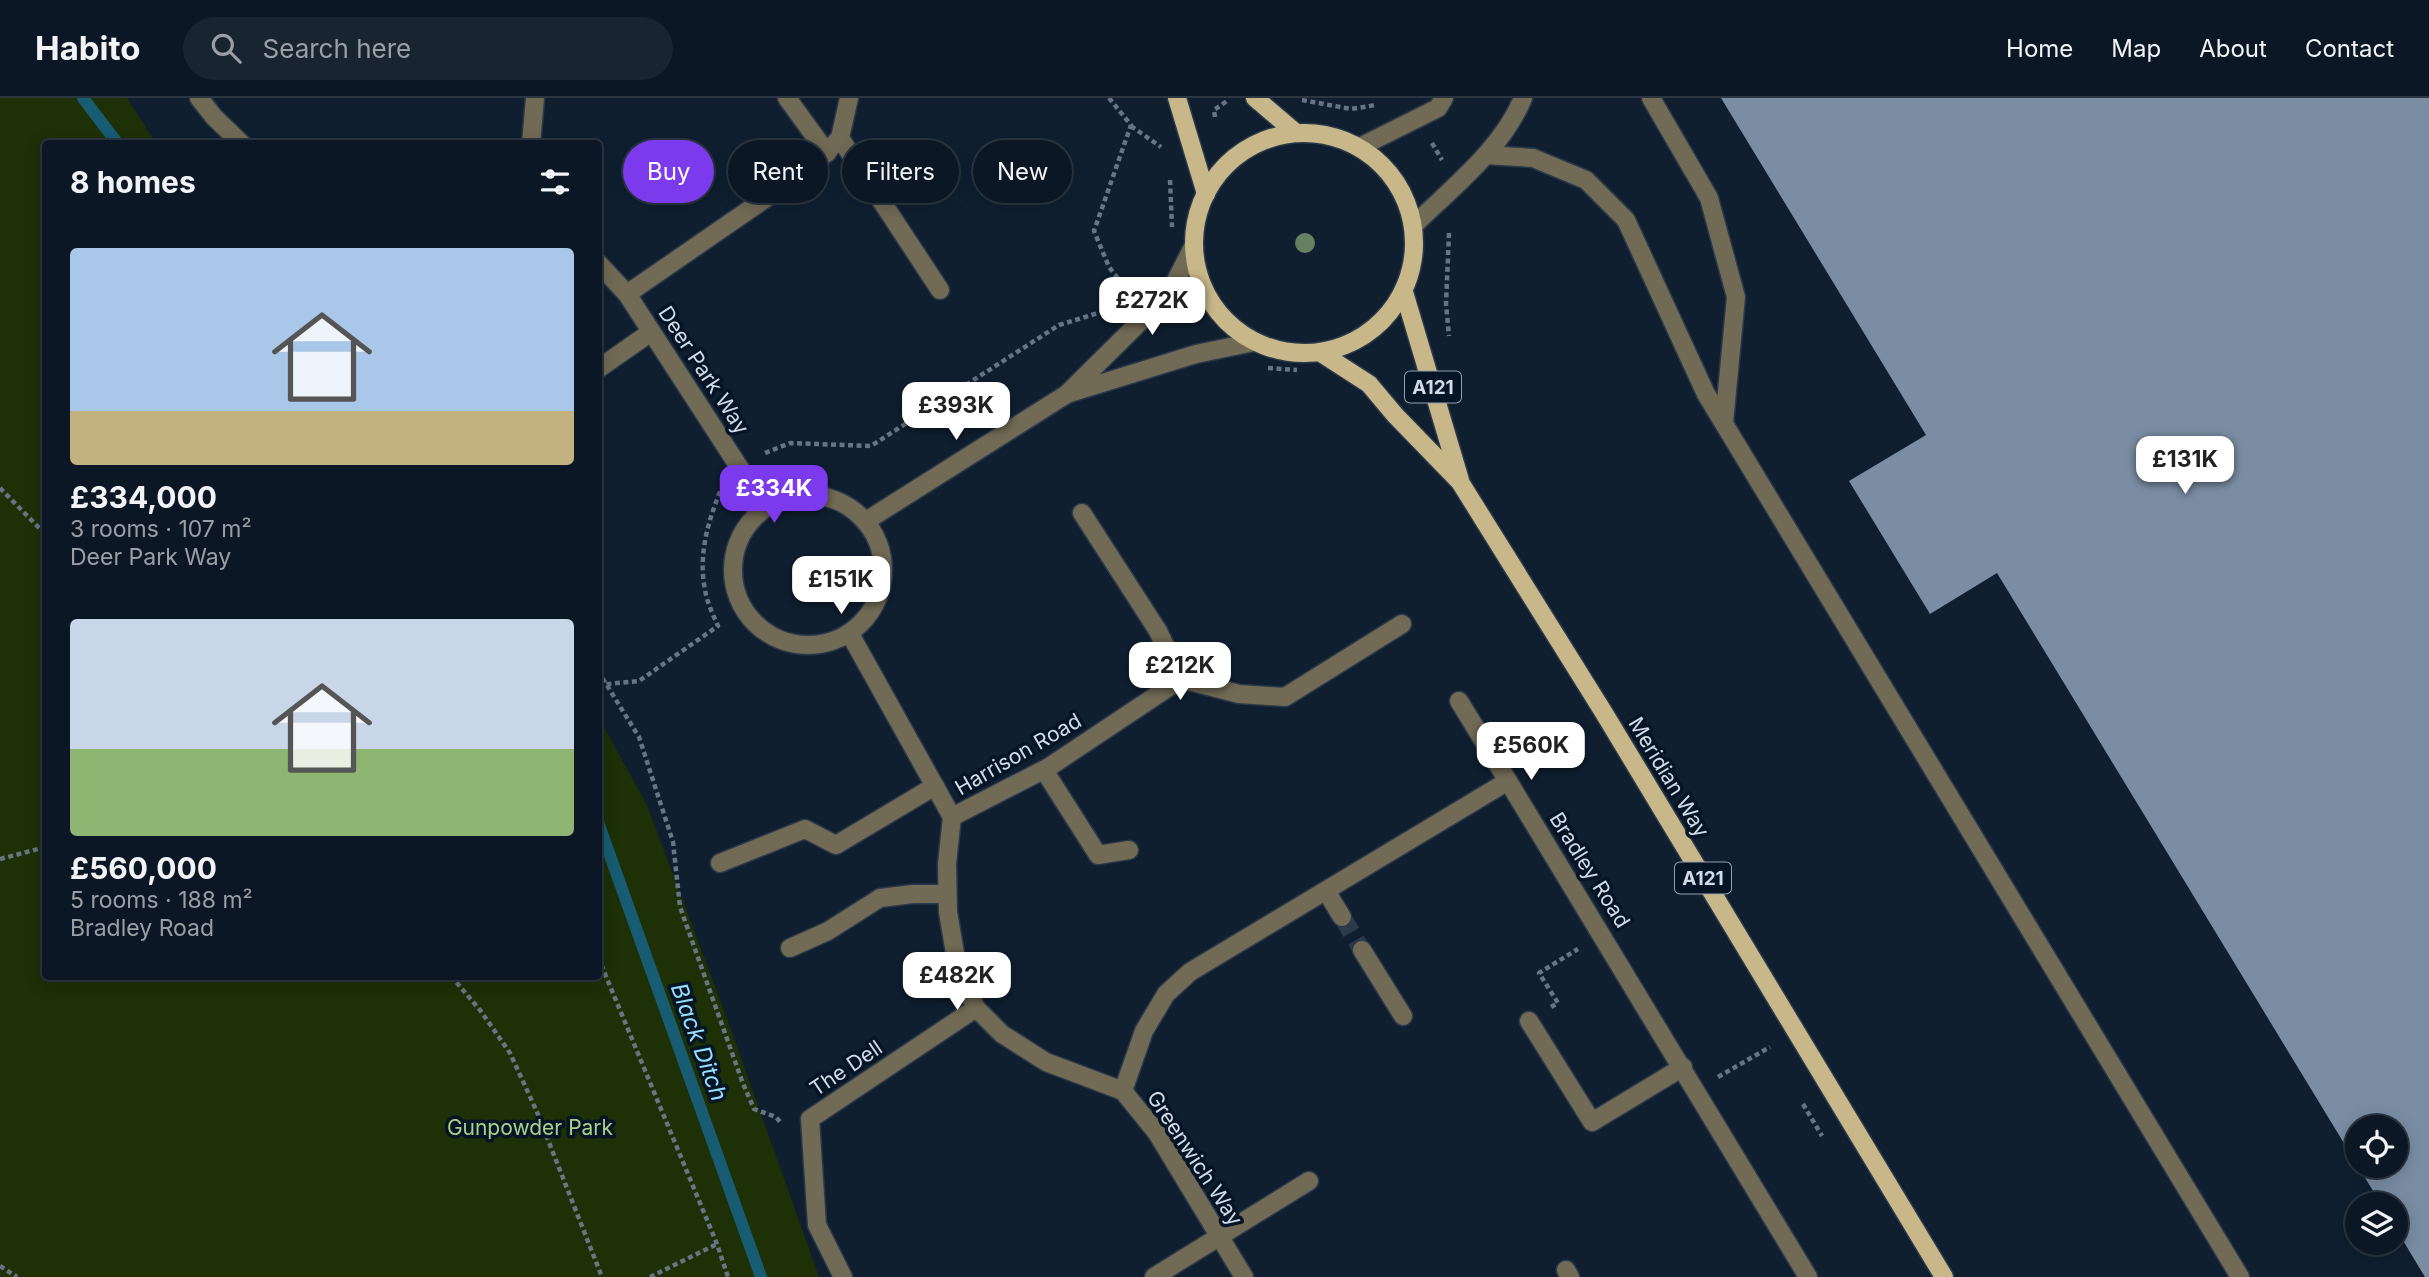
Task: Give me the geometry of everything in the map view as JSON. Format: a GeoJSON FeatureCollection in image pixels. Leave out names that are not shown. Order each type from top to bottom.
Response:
{"type":"FeatureCollection","features":[{"type":"Feature","properties":{"kind":"main road"},"geometry":{"type":"LineString","coordinates":[[1177,98],[1206,194]]}},
{"type":"Feature","properties":{"kind":"main road"},"geometry":{"type":"LineString","coordinates":[[1255,98],[1295,132]]}},
{"type":"Feature","properties":{"kind":"main road"},"geometry":{"type":"LineString","coordinates":[[1295,132],[1329,135],[1360,147],[1385,167],[1404,194],[1414,225],[1414,259],[1404,292],[1385,320],[1358,341],[1321,353],[1281,352],[1254,342],[1216,310],[1200,280],[1193,247],[1197,214],[1206,194],[1211,183],[1233,158],[1262,140],[1295,132]]}},
{"type":"Feature","properties":{"kind":"main road","name":"A121"},"geometry":{"type":"LineString","coordinates":[[1404,292],[1460,482]]}},
{"type":"Feature","properties":{"kind":"main road","name":"A121"},"geometry":{"type":"LineString","coordinates":[[1321,353],[1368,384],[1460,482]]}},
{"type":"Feature","properties":{"kind":"main road","name":"Meridian Way"},"geometry":{"type":"LineString","coordinates":[[1460,482],[1604,713],[1944,1277]]}},
{"type":"Feature","properties":{"kind":"street"},"geometry":{"type":"LineString","coordinates":[[199,98],[238,140]]}},
{"type":"Feature","properties":{"kind":"street"},"geometry":{"type":"LineString","coordinates":[[531,140],[535,98]]}},
{"type":"Feature","properties":{"kind":"street"},"geometry":{"type":"LineString","coordinates":[[787,98],[818,140]]}},
{"type":"Feature","properties":{"kind":"street"},"geometry":{"type":"LineString","coordinates":[[828,152],[840,138],[849,98]]}},
{"type":"Feature","properties":{"kind":"street"},"geometry":{"type":"LineString","coordinates":[[1360,147],[1438,108],[1444,98]]}},
{"type":"Feature","properties":{"kind":"street"},"geometry":{"type":"LineString","coordinates":[[1414,225],[1486,155],[1516,116],[1523,98]]}},
{"type":"Feature","properties":{"kind":"street"},"geometry":{"type":"LineString","coordinates":[[1651,98],[1709,198],[1736,297],[1724,423]]}},
{"type":"Feature","properties":{"kind":"street"},"geometry":{"type":"LineString","coordinates":[[840,138],[940,290]]}},
{"type":"Feature","properties":{"kind":"street"},"geometry":{"type":"LineString","coordinates":[[1486,155],[1533,158],[1586,180],[1626,220],[1706,394],[2240,1277]]}},
{"type":"Feature","properties":{"kind":"street"},"geometry":{"type":"LineString","coordinates":[[628,294],[759,203]]}},
{"type":"Feature","properties":{"kind":"street"},"geometry":{"type":"LineString","coordinates":[[866,521],[1067,394],[1170,292],[1193,247]]}},
{"type":"Feature","properties":{"kind":"street","name":"Deer Park Way"},"geometry":{"type":"LineString","coordinates":[[602,267],[628,294],[765,506]]}},
{"type":"Feature","properties":{"kind":"street"},"geometry":{"type":"LineString","coordinates":[[602,366],[651,332]]}},
{"type":"Feature","properties":{"kind":"street"},"geometry":{"type":"LineString","coordinates":[[1067,394],[1196,354],[1254,342]]}},
{"type":"Feature","properties":{"kind":"street"},"geometry":{"type":"LineString","coordinates":[[818,495],[845,503],[866,521],[881,550],[884,581],[873,611],[850,634],[822,645],[793,645],[765,633],[744,612],[733,584],[733,555],[745,527],[765,506],[791,496],[818,495]]}},
{"type":"Feature","properties":{"kind":"street"},"geometry":{"type":"LineString","coordinates":[[1082,513],[1158,631],[1181,679],[1239,694],[1285,697],[1402,624]]}},
{"type":"Feature","properties":{"kind":"street"},"geometry":{"type":"LineString","coordinates":[[850,634],[953,817]]}},
{"type":"Feature","properties":{"kind":"street","name":"Harrison Road"},"geometry":{"type":"LineString","coordinates":[[953,817],[1044,770],[1181,679]]}},
{"type":"Feature","properties":{"kind":"street","name":"Bradley Road"},"geometry":{"type":"LineString","coordinates":[[1459,701],[1603,934],[1808,1277]]}},
{"type":"Feature","properties":{"kind":"street"},"geometry":{"type":"LineString","coordinates":[[1044,770],[1098,855],[1129,850]]}},
{"type":"Feature","properties":{"kind":"street"},"geometry":{"type":"LineString","coordinates":[[1123,1091],[1144,1031],[1166,994],[1189,972],[1508,781]]}},
{"type":"Feature","properties":{"kind":"street"},"geometry":{"type":"LineString","coordinates":[[720,863],[805,829],[836,845],[936,786]]}},
{"type":"Feature","properties":{"kind":"street","name":"Greenwich Way"},"geometry":{"type":"LineString","coordinates":[[953,817],[947,864],[948,912],[958,971],[976,1008],[1002,1034],[1046,1062],[1123,1091],[1157,1133],[1244,1277]]}},
{"type":"Feature","properties":{"kind":"street"},"geometry":{"type":"LineString","coordinates":[[1326,891],[1342,917]]}},
{"type":"Feature","properties":{"kind":"street"},"geometry":{"type":"LineString","coordinates":[[790,948],[828,930],[880,898],[947,894]]}},
{"type":"Feature","properties":{"kind":"street"},"geometry":{"type":"LineString","coordinates":[[1362,950],[1403,1016]]}},
{"type":"Feature","properties":{"kind":"street","name":"The Dell"},"geometry":{"type":"LineString","coordinates":[[843,1277],[817,1225],[810,1119],[976,1008]]}},
{"type":"Feature","properties":{"kind":"street"},"geometry":{"type":"LineString","coordinates":[[1529,1021],[1592,1122],[1683,1067]]}},
{"type":"Feature","properties":{"kind":"street"},"geometry":{"type":"LineString","coordinates":[[1154,1277],[1309,1181]]}},
{"type":"Feature","properties":{"kind":"path"},"geometry":{"type":"LineString","coordinates":[[1109,98],[1131,125],[1167,152]]}},
{"type":"Feature","properties":{"kind":"path"},"geometry":{"type":"LineString","coordinates":[[1216,121],[1214,110],[1228,100]]}},
{"type":"Feature","properties":{"kind":"path"},"geometry":{"type":"LineString","coordinates":[[1131,125],[1094,231],[1110,267],[1136,301]]}},
{"type":"Feature","properties":{"kind":"path"},"geometry":{"type":"LineString","coordinates":[[1169,176],[1173,222],[1170,234]]}},
{"type":"Feature","properties":{"kind":"path"},"geometry":{"type":"LineString","coordinates":[[761,455],[790,443],[872,446],[1059,325],[1123,305]]}},
{"type":"Feature","properties":{"kind":"path"},"geometry":{"type":"LineString","coordinates":[[1266,368],[1292,369],[1305,373]]}},
{"type":"Feature","properties":{"kind":"path"},"geometry":{"type":"LineString","coordinates":[[602,685],[639,681],[718,626],[705,591],[702,554],[710,517],[724,481]]}},
{"type":"Feature","properties":{"kind":"path"},"geometry":{"type":"LineString","coordinates":[[0,488],[42,531]]}},
{"type":"Feature","properties":{"kind":"path"},"geometry":{"type":"LineString","coordinates":[[602,677],[639,737],[673,842],[680,907],[742,1082],[754,1109],[776,1117],[788,1132]]}},
{"type":"Feature","properties":{"kind":"path"},"geometry":{"type":"LineString","coordinates":[[0,859],[42,848]]}},
{"type":"Feature","properties":{"kind":"path"},"geometry":{"type":"LineString","coordinates":[[1529,1021],[1558,1003],[1539,972],[1603,934]]}},
{"type":"Feature","properties":{"kind":"path"},"geometry":{"type":"LineString","coordinates":[[602,967],[717,1244],[728,1277]]}},
{"type":"Feature","properties":{"kind":"path"},"geometry":{"type":"LineString","coordinates":[[454,980],[480,1010],[510,1053],[537,1112],[603,1277]]}},
{"type":"Feature","properties":{"kind":"path"},"geometry":{"type":"LineString","coordinates":[[1763,1036],[1776,1058]]}},
{"type":"Feature","properties":{"kind":"path"},"geometry":{"type":"LineString","coordinates":[[1696,1090],[1770,1047]]}},
{"type":"Feature","properties":{"kind":"path"},"geometry":{"type":"LineString","coordinates":[[1801,1101],[1828,1147]]}},
{"type":"Feature","properties":{"kind":"path"},"geometry":{"type":"LineString","coordinates":[[649,1277],[717,1244]]}},
{"type":"Feature","properties":{"kind":"path"},"geometry":{"type":"LineString","coordinates":[[0,1266],[17,1277]]}},
{"type":"Feature","properties":{"kind":"green space","name":"Gunpowder Park"},"geometry":{"type":"Polygon","coordinates":[[[0,98],[127,98],[154,140],[42,140],[42,980],[602,980],[602,723],[647,805],[724,1010],[819,1277],[0,1277],[0,98]]]}},
{"type":"Feature","properties":{"kind":"building"},"geometry":{"type":"Polygon","coordinates":[[[1721,98],[2429,98],[2429,1277],[2425,1277],[2408,1249],[2408,1192],[2374,1192],[2365,1178],[2408,1178],[2408,1115],[2345,1115],[2345,1145],[1997,573],[1930,614],[1849,481],[1926,435],[1721,98]]]}},
{"type":"Feature","properties":{"kind":"waterway","name":"Black Ditch"},"geometry":{"type":"LineString","coordinates":[[83,98],[115,140]]}},
{"type":"Feature","properties":{"kind":"waterway","name":"Black Ditch"},"geometry":{"type":"LineString","coordinates":[[602,833],[761,1277]]}},
{"type":"Feature","properties":{"kind":"tunnel"},"geometry":{"type":"LineString","coordinates":[[1342,917],[1362,950]]}}]}
